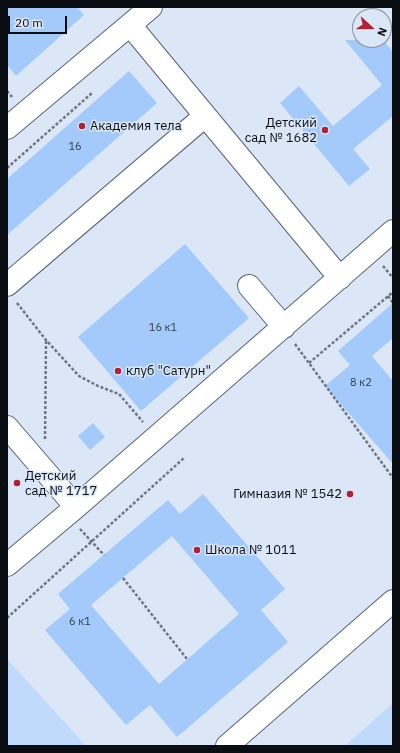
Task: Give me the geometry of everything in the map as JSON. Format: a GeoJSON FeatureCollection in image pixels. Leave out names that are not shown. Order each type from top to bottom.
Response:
{"type":"FeatureCollection","features":[{"type":"Feature","properties":{"kind":"lane"},"geometry":{"type":"LineString","coordinates":[[7,128],[151,7]]}},
{"type":"Feature","properties":{"kind":"lane"},"geometry":{"type":"LineString","coordinates":[[130,25],[340,278]]}},
{"type":"Feature","properties":{"kind":"lane"},"geometry":{"type":"LineString","coordinates":[[9,291],[205,116]]}},
{"type":"Feature","properties":{"kind":"lane"},"geometry":{"type":"LineString","coordinates":[[7,565],[76,507],[393,231]]}},
{"type":"Feature","properties":{"kind":"lane"},"geometry":{"type":"LineString","coordinates":[[249,286],[284,327]]}},
{"type":"Feature","properties":{"kind":"lane"},"geometry":{"type":"LineString","coordinates":[[7,427],[76,507]]}},
{"type":"Feature","properties":{"kind":"lane"},"geometry":{"type":"LineString","coordinates":[[227,746],[393,601]]}},
{"type":"Feature","properties":{"kind":"path"},"geometry":{"type":"LineString","coordinates":[[7,168],[92,93]]}},
{"type":"Feature","properties":{"kind":"path"},"geometry":{"type":"LineString","coordinates":[[9,291],[46,340],[79,376],[98,386],[119,394],[145,424]]}},
{"type":"Feature","properties":{"kind":"path"},"geometry":{"type":"LineString","coordinates":[[309,363],[393,292]]}},
{"type":"Feature","properties":{"kind":"path"},"geometry":{"type":"LineString","coordinates":[[388,296],[393,303]]}},
{"type":"Feature","properties":{"kind":"path"},"geometry":{"type":"LineString","coordinates":[[284,327],[393,478]]}},
{"type":"Feature","properties":{"kind":"path"},"geometry":{"type":"LineString","coordinates":[[45,440],[46,340]]}},
{"type":"Feature","properties":{"kind":"path"},"geometry":{"type":"LineString","coordinates":[[7,618],[184,458]]}},
{"type":"Feature","properties":{"kind":"path"},"geometry":{"type":"LineString","coordinates":[[123,578],[187,659]]}},
{"type":"Feature","properties":{"kind":"shaded area"},"geometry":{"type":"Polygon","coordinates":[[[7,659],[86,746],[7,746],[7,659]]]}},
{"type":"Feature","properties":{"kind":"shaded area"},"geometry":{"type":"Polygon","coordinates":[[[393,703],[393,746],[345,746],[393,703]]]}},
{"type":"Feature","properties":{"kind":"building"},"geometry":{"type":"Polygon","coordinates":[[[7,7],[77,7],[84,15],[16,76],[7,65],[7,7]]]}},
{"type":"Feature","properties":{"kind":"building"},"geometry":{"type":"Polygon","coordinates":[[[345,40],[352,40],[352,48],[390,48],[393,52],[393,116],[353,149],[370,169],[349,186],[280,103],[299,86],[333,126],[382,85],[345,40]]]}},
{"type":"Feature","properties":{"kind":"building"},"geometry":{"type":"Polygon","coordinates":[[[129,71],[157,103],[7,235],[7,179],[129,71]]]}},
{"type":"Feature","properties":{"kind":"building"},"geometry":{"type":"Polygon","coordinates":[[[185,244],[249,318],[141,411],[78,337],[185,244]]]}},
{"type":"Feature","properties":{"kind":"building"},"geometry":{"type":"Polygon","coordinates":[[[393,303],[393,338],[372,356],[393,381],[393,464],[325,386],[350,365],[338,351],[393,303]]]}},
{"type":"Feature","properties":{"kind":"building"},"geometry":{"type":"Polygon","coordinates":[[[93,423],[105,437],[90,450],[78,436],[93,423]]]}},
{"type":"Feature","properties":{"kind":"building"},"geometry":{"type":"Polygon","coordinates":[[[203,494],[285,589],[261,610],[288,642],[177,737],[150,705],[126,725],[45,630],[70,609],[58,594],[168,500],[180,514],[203,494]],[[172,536],[91,605],[159,684],[239,614],[172,536]]]}},
{"type":"Feature","properties":{"kind":"place","name":"Академия тела"},"geometry":{"type":"Point","coordinates":[82,126]}},
{"type":"Feature","properties":{"kind":"place","name":"Детский сад № 1682"},"geometry":{"type":"Point","coordinates":[325,130]}},
{"type":"Feature","properties":{"kind":"place","name":"клуб \"Сатурн\""},"geometry":{"type":"Point","coordinates":[118,371]}},
{"type":"Feature","properties":{"kind":"place","name":"Детский сад № 1717"},"geometry":{"type":"Point","coordinates":[17,483]}},
{"type":"Feature","properties":{"kind":"place","name":"Гимназия № 1542"},"geometry":{"type":"Point","coordinates":[350,494]}},
{"type":"Feature","properties":{"kind":"place","name":"Школа № 1011"},"geometry":{"type":"Point","coordinates":[197,550]}}]}
